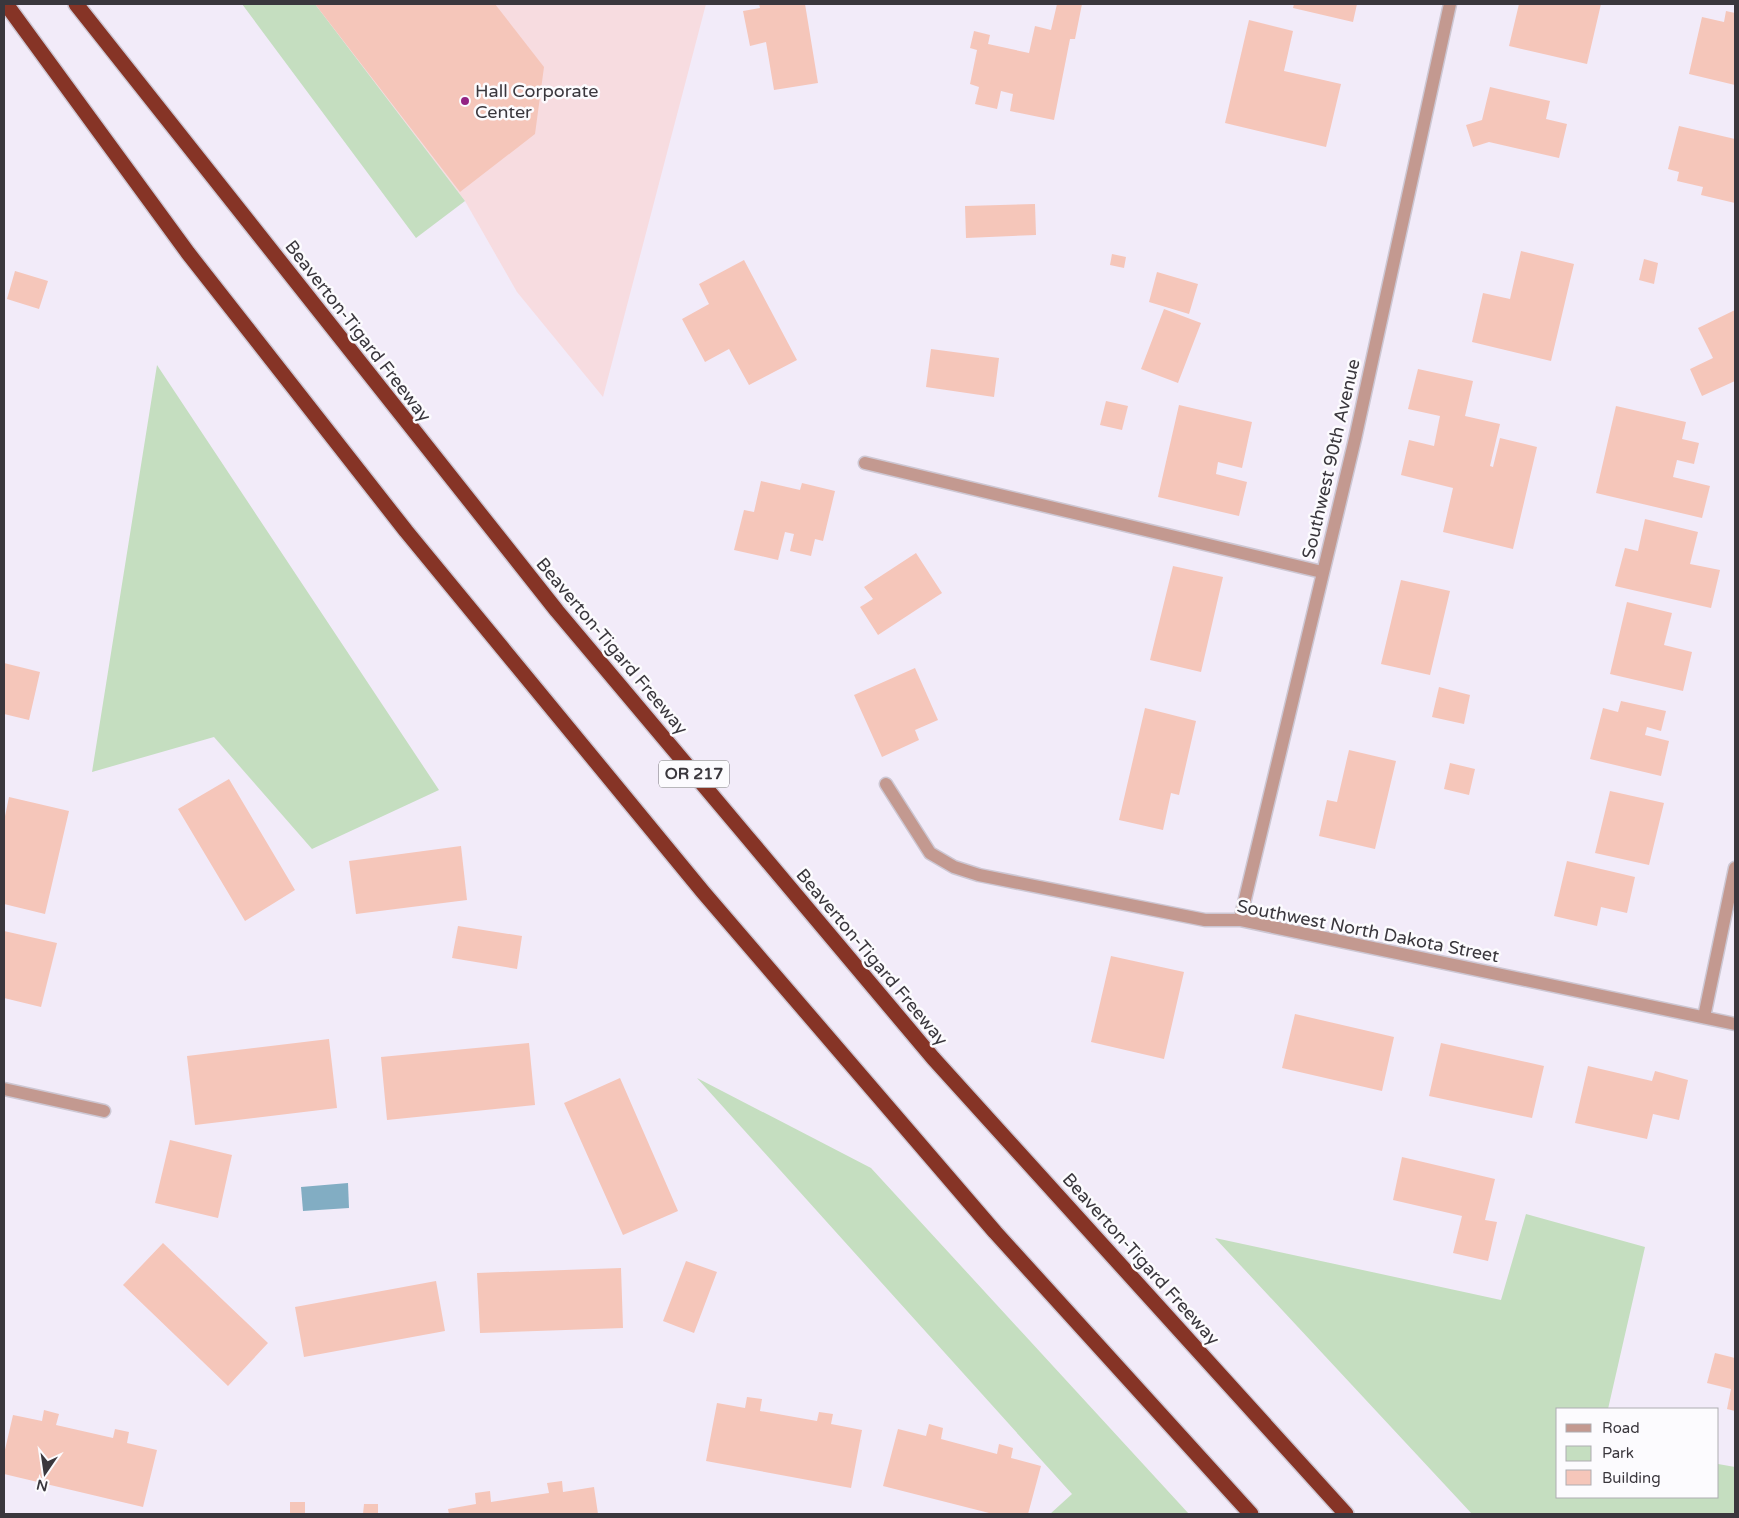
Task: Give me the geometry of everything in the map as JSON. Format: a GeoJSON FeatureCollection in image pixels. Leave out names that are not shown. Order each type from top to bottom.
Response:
{"type":"FeatureCollection","features":[{"type":"Feature","properties":{"kind":"highway"},"geometry":{"type":"LineString","coordinates":[[6,4],[200,269],[406,531],[678,862],[995,1232],[1251,1514]]}},
{"type":"Feature","properties":{"kind":"highway","name":"Beaverton-Tigard Freeway"},"geometry":{"type":"LineString","coordinates":[[76,4],[557,611],[735,823],[934,1058],[1346,1514]]}},
{"type":"Feature","properties":{"kind":"street","name":"Southwest 90th Avenue"},"geometry":{"type":"LineString","coordinates":[[1240,920],[1357,430],[1450,4]]}},
{"type":"Feature","properties":{"kind":"street"},"geometry":{"type":"LineString","coordinates":[[865,463],[1322,572]]}},
{"type":"Feature","properties":{"kind":"street","name":"Southwest North Dakota Street"},"geometry":{"type":"LineString","coordinates":[[886,784],[930,853],[954,867],[979,875],[1205,920],[1240,920],[1735,1024]]}},
{"type":"Feature","properties":{"kind":"street"},"geometry":{"type":"LineString","coordinates":[[1704,1016],[1735,868]]}},
{"type":"Feature","properties":{"kind":"street"},"geometry":{"type":"LineString","coordinates":[[4,1088],[104,1111]]}},
{"type":"Feature","properties":{"kind":"shaded area"},"geometry":{"type":"Polygon","coordinates":[[[315,4],[706,4],[603,397],[517,292],[465,201],[315,4]]]}},
{"type":"Feature","properties":{"kind":"green space"},"geometry":{"type":"Polygon","coordinates":[[[242,4],[315,4],[465,201],[416,238],[242,4]]]}},
{"type":"Feature","properties":{"kind":"green space"},"geometry":{"type":"Polygon","coordinates":[[[157,365],[439,790],[312,849],[214,737],[92,772],[157,365]]]}},
{"type":"Feature","properties":{"kind":"green space"},"geometry":{"type":"Polygon","coordinates":[[[697,1078],[871,1168],[1189,1514],[1050,1514],[1072,1494],[697,1078]]]}},
{"type":"Feature","properties":{"kind":"green space"},"geometry":{"type":"Polygon","coordinates":[[[1526,1214],[1645,1247],[1608,1408],[1556,1408],[1556,1498],[1719,1498],[1719,1464],[1735,1467],[1735,1514],[1472,1514],[1215,1238],[1501,1300],[1526,1214]]]}},
{"type":"Feature","properties":{"kind":"water"},"geometry":{"type":"Polygon","coordinates":[[[348,1183],[349,1208],[303,1211],[301,1187],[348,1183]]]}},
{"type":"Feature","properties":{"kind":"building","name":"Hall Corporate Center"},"geometry":{"type":"Polygon","coordinates":[[[315,4],[495,4],[544,67],[535,134],[460,192],[315,4]]]}},
{"type":"Feature","properties":{"kind":"building"},"geometry":{"type":"Polygon","coordinates":[[[759,4],[805,4],[818,83],[774,90],[766,42],[750,46],[743,11],[760,8],[759,4]]]}},
{"type":"Feature","properties":{"kind":"building"},"geometry":{"type":"Polygon","coordinates":[[[1057,4],[1082,4],[1075,39],[1070,39],[1054,120],[1010,111],[1013,94],[1001,91],[997,109],[975,104],[979,87],[970,84],[977,50],[970,48],[974,31],[990,35],[988,44],[1029,53],[1035,26],[1051,30],[1057,4]]]}},
{"type":"Feature","properties":{"kind":"building"},"geometry":{"type":"Polygon","coordinates":[[[1294,4],[1357,4],[1353,22],[1293,8],[1294,4]]]}},
{"type":"Feature","properties":{"kind":"building"},"geometry":{"type":"Polygon","coordinates":[[[1519,4],[1601,4],[1587,64],[1509,46],[1519,4]]]}},
{"type":"Feature","properties":{"kind":"building"},"geometry":{"type":"Polygon","coordinates":[[[1726,11],[1735,13],[1735,85],[1689,74],[1702,17],[1724,22],[1726,11]]]}},
{"type":"Feature","properties":{"kind":"building"},"geometry":{"type":"Polygon","coordinates":[[[1249,20],[1293,31],[1284,71],[1341,84],[1326,147],[1225,123],[1249,20]]]}},
{"type":"Feature","properties":{"kind":"building"},"geometry":{"type":"Polygon","coordinates":[[[1490,87],[1550,101],[1546,119],[1567,124],[1559,158],[1489,142],[1473,147],[1466,125],[1482,120],[1490,87]]]}},
{"type":"Feature","properties":{"kind":"building"},"geometry":{"type":"Polygon","coordinates":[[[1679,126],[1735,139],[1735,203],[1701,195],[1703,187],[1677,181],[1679,172],[1668,169],[1679,126]]]}},
{"type":"Feature","properties":{"kind":"building"},"geometry":{"type":"Polygon","coordinates":[[[1035,204],[1036,235],[966,238],[965,206],[1035,204]]]}},
{"type":"Feature","properties":{"kind":"building"},"geometry":{"type":"Polygon","coordinates":[[[1521,251],[1574,264],[1551,361],[1472,342],[1483,293],[1510,299],[1521,251]]]}},
{"type":"Feature","properties":{"kind":"building"},"geometry":{"type":"Polygon","coordinates":[[[1112,254],[1126,257],[1124,268],[1110,265],[1112,254]]]}},
{"type":"Feature","properties":{"kind":"building"},"geometry":{"type":"Polygon","coordinates":[[[1644,259],[1658,263],[1654,284],[1639,280],[1644,259]]]}},
{"type":"Feature","properties":{"kind":"building"},"geometry":{"type":"Polygon","coordinates":[[[744,260],[797,360],[749,385],[729,349],[705,362],[682,319],[709,304],[699,284],[744,260]]]}},
{"type":"Feature","properties":{"kind":"building"},"geometry":{"type":"Polygon","coordinates":[[[15,271],[48,281],[39,309],[7,299],[15,271]]]}},
{"type":"Feature","properties":{"kind":"building"},"geometry":{"type":"Polygon","coordinates":[[[1157,272],[1198,284],[1189,314],[1149,302],[1157,272]]]}},
{"type":"Feature","properties":{"kind":"building"},"geometry":{"type":"Polygon","coordinates":[[[1164,309],[1201,323],[1178,383],[1141,369],[1164,309]]]}},
{"type":"Feature","properties":{"kind":"building"},"geometry":{"type":"Polygon","coordinates":[[[1735,310],[1735,381],[1702,396],[1690,369],[1713,358],[1698,328],[1735,310]]]}},
{"type":"Feature","properties":{"kind":"building"},"geometry":{"type":"Polygon","coordinates":[[[931,349],[999,358],[994,397],[926,387],[931,349]]]}},
{"type":"Feature","properties":{"kind":"building"},"geometry":{"type":"Polygon","coordinates":[[[1418,369],[1473,381],[1465,416],[1500,424],[1490,466],[1493,467],[1500,438],[1537,447],[1513,549],[1443,532],[1453,488],[1401,475],[1409,440],[1434,446],[1440,416],[1408,409],[1418,369]]]}},
{"type":"Feature","properties":{"kind":"building"},"geometry":{"type":"Polygon","coordinates":[[[1106,401],[1128,406],[1122,430],[1100,425],[1106,401]]]}},
{"type":"Feature","properties":{"kind":"building"},"geometry":{"type":"Polygon","coordinates":[[[1179,405],[1252,422],[1242,468],[1218,462],[1216,474],[1247,482],[1239,516],[1158,497],[1179,405]]]}},
{"type":"Feature","properties":{"kind":"building"},"geometry":{"type":"Polygon","coordinates":[[[1616,406],[1686,422],[1682,439],[1699,443],[1694,464],[1677,460],[1673,477],[1710,486],[1702,518],[1596,493],[1616,406]]]}},
{"type":"Feature","properties":{"kind":"building"},"geometry":{"type":"Polygon","coordinates":[[[761,481],[800,490],[802,483],[835,491],[823,541],[815,539],[811,556],[790,551],[794,534],[785,532],[778,560],[734,550],[744,510],[754,512],[761,481]]]}},
{"type":"Feature","properties":{"kind":"building"},"geometry":{"type":"Polygon","coordinates":[[[1645,519],[1698,532],[1690,564],[1720,570],[1711,608],[1615,586],[1625,548],[1638,551],[1645,519]]]}},
{"type":"Feature","properties":{"kind":"building"},"geometry":{"type":"Polygon","coordinates":[[[916,553],[942,593],[878,635],[860,607],[873,599],[864,587],[916,553]]]}},
{"type":"Feature","properties":{"kind":"building"},"geometry":{"type":"Polygon","coordinates":[[[1173,566],[1223,577],[1201,672],[1150,660],[1173,566]]]}},
{"type":"Feature","properties":{"kind":"building"},"geometry":{"type":"Polygon","coordinates":[[[1401,580],[1450,591],[1430,675],[1381,664],[1401,580]]]}},
{"type":"Feature","properties":{"kind":"building"},"geometry":{"type":"Polygon","coordinates":[[[1627,602],[1672,613],[1664,645],[1692,652],[1683,691],[1610,674],[1627,602]]]}},
{"type":"Feature","properties":{"kind":"building"},"geometry":{"type":"Polygon","coordinates":[[[4,663],[40,672],[29,720],[4,714],[4,663]]]}},
{"type":"Feature","properties":{"kind":"building"},"geometry":{"type":"Polygon","coordinates":[[[915,668],[938,720],[915,730],[919,740],[882,757],[854,695],[915,668]]]}},
{"type":"Feature","properties":{"kind":"building"},"geometry":{"type":"Polygon","coordinates":[[[1439,687],[1470,695],[1464,724],[1432,717],[1439,687]]]}},
{"type":"Feature","properties":{"kind":"building"},"geometry":{"type":"Polygon","coordinates":[[[1621,701],[1666,711],[1661,731],[1647,727],[1645,735],[1669,741],[1661,776],[1590,759],[1603,708],[1618,712],[1621,701]]]}},
{"type":"Feature","properties":{"kind":"building"},"geometry":{"type":"Polygon","coordinates":[[[1145,708],[1196,721],[1179,795],[1171,793],[1163,830],[1119,820],[1145,708]]]}},
{"type":"Feature","properties":{"kind":"building"},"geometry":{"type":"Polygon","coordinates":[[[1349,750],[1396,761],[1375,849],[1319,836],[1327,800],[1337,802],[1349,750]]]}},
{"type":"Feature","properties":{"kind":"building"},"geometry":{"type":"Polygon","coordinates":[[[1450,763],[1475,769],[1469,795],[1444,789],[1450,763]]]}},
{"type":"Feature","properties":{"kind":"building"},"geometry":{"type":"Polygon","coordinates":[[[229,779],[295,890],[245,921],[178,809],[229,779]]]}},
{"type":"Feature","properties":{"kind":"building"},"geometry":{"type":"Polygon","coordinates":[[[1610,791],[1664,803],[1649,865],[1595,853],[1610,791]]]}},
{"type":"Feature","properties":{"kind":"building"},"geometry":{"type":"Polygon","coordinates":[[[9,797],[69,811],[45,914],[4,904],[4,821],[9,797]]]}},
{"type":"Feature","properties":{"kind":"building"},"geometry":{"type":"Polygon","coordinates":[[[461,846],[467,900],[356,914],[349,861],[461,846]]]}},
{"type":"Feature","properties":{"kind":"building"},"geometry":{"type":"Polygon","coordinates":[[[1567,861],[1635,877],[1627,913],[1601,907],[1597,926],[1554,916],[1567,861]]]}},
{"type":"Feature","properties":{"kind":"building"},"geometry":{"type":"Polygon","coordinates":[[[458,926],[522,936],[517,969],[452,958],[458,926]]]}},
{"type":"Feature","properties":{"kind":"building"},"geometry":{"type":"Polygon","coordinates":[[[4,931],[57,943],[41,1007],[4,998],[4,931]]]}},
{"type":"Feature","properties":{"kind":"building"},"geometry":{"type":"Polygon","coordinates":[[[1111,956],[1184,972],[1164,1059],[1091,1042],[1111,956]]]}},
{"type":"Feature","properties":{"kind":"building"},"geometry":{"type":"Polygon","coordinates":[[[1295,1014],[1394,1037],[1382,1091],[1282,1068],[1295,1014]]]}},
{"type":"Feature","properties":{"kind":"building"},"geometry":{"type":"Polygon","coordinates":[[[329,1039],[337,1108],[195,1125],[187,1056],[329,1039]]]}},
{"type":"Feature","properties":{"kind":"building"},"geometry":{"type":"Polygon","coordinates":[[[529,1043],[535,1105],[387,1120],[381,1057],[529,1043]]]}},
{"type":"Feature","properties":{"kind":"building"},"geometry":{"type":"Polygon","coordinates":[[[1441,1043],[1544,1066],[1532,1118],[1429,1096],[1441,1043]]]}},
{"type":"Feature","properties":{"kind":"building"},"geometry":{"type":"Polygon","coordinates":[[[1588,1066],[1652,1081],[1655,1071],[1688,1080],[1679,1120],[1653,1114],[1647,1139],[1575,1123],[1588,1066]]]}},
{"type":"Feature","properties":{"kind":"building"},"geometry":{"type":"Polygon","coordinates":[[[620,1078],[678,1211],[623,1235],[564,1103],[620,1078]]]}},
{"type":"Feature","properties":{"kind":"building"},"geometry":{"type":"Polygon","coordinates":[[[170,1140],[232,1155],[218,1218],[155,1203],[170,1140]]]}},
{"type":"Feature","properties":{"kind":"building"},"geometry":{"type":"Polygon","coordinates":[[[1402,1157],[1495,1179],[1485,1220],[1497,1222],[1488,1261],[1453,1253],[1462,1216],[1393,1200],[1402,1157]]]}},
{"type":"Feature","properties":{"kind":"building"},"geometry":{"type":"Polygon","coordinates":[[[163,1243],[268,1343],[228,1386],[123,1285],[163,1243]]]}},
{"type":"Feature","properties":{"kind":"building"},"geometry":{"type":"Polygon","coordinates":[[[686,1261],[717,1272],[694,1333],[663,1321],[686,1261]]]}},
{"type":"Feature","properties":{"kind":"building"},"geometry":{"type":"Polygon","coordinates":[[[621,1268],[623,1328],[480,1333],[477,1273],[621,1268]]]}},
{"type":"Feature","properties":{"kind":"building"},"geometry":{"type":"Polygon","coordinates":[[[436,1281],[445,1331],[304,1357],[295,1307],[436,1281]]]}},
{"type":"Feature","properties":{"kind":"building"},"geometry":{"type":"Polygon","coordinates":[[[1715,1353],[1735,1358],[1735,1411],[1727,1409],[1731,1389],[1707,1383],[1715,1353]]]}},
{"type":"Feature","properties":{"kind":"building"},"geometry":{"type":"Polygon","coordinates":[[[747,1397],[762,1399],[760,1411],[817,1421],[819,1412],[833,1414],[831,1424],[862,1430],[851,1488],[706,1461],[717,1403],[745,1408],[747,1397]]]}},
{"type":"Feature","properties":{"kind":"building"},"geometry":{"type":"Polygon","coordinates":[[[44,1410],[59,1414],[56,1425],[113,1438],[115,1429],[129,1432],[127,1443],[157,1450],[143,1507],[4,1474],[4,1454],[13,1415],[42,1421],[44,1410]]]}},
{"type":"Feature","properties":{"kind":"building"},"geometry":{"type":"Polygon","coordinates":[[[929,1424],[943,1428],[941,1439],[997,1454],[999,1444],[1013,1448],[1011,1458],[1041,1466],[1028,1514],[993,1514],[883,1486],[898,1429],[926,1436],[929,1424]]]}},
{"type":"Feature","properties":{"kind":"building"},"geometry":{"type":"Polygon","coordinates":[[[562,1481],[563,1492],[594,1487],[598,1514],[449,1514],[448,1509],[476,1504],[475,1493],[490,1491],[491,1502],[549,1493],[547,1483],[562,1481]]]}},
{"type":"Feature","properties":{"kind":"building"},"geometry":{"type":"Polygon","coordinates":[[[290,1502],[305,1502],[305,1514],[290,1514],[290,1502]]]}},
{"type":"Feature","properties":{"kind":"building"},"geometry":{"type":"Polygon","coordinates":[[[364,1504],[378,1504],[378,1514],[363,1514],[364,1504]]]}},
{"type":"Feature","properties":{"kind":"place","name":"Hall Corporate Center"},"geometry":{"type":"Point","coordinates":[465,101]}}]}
